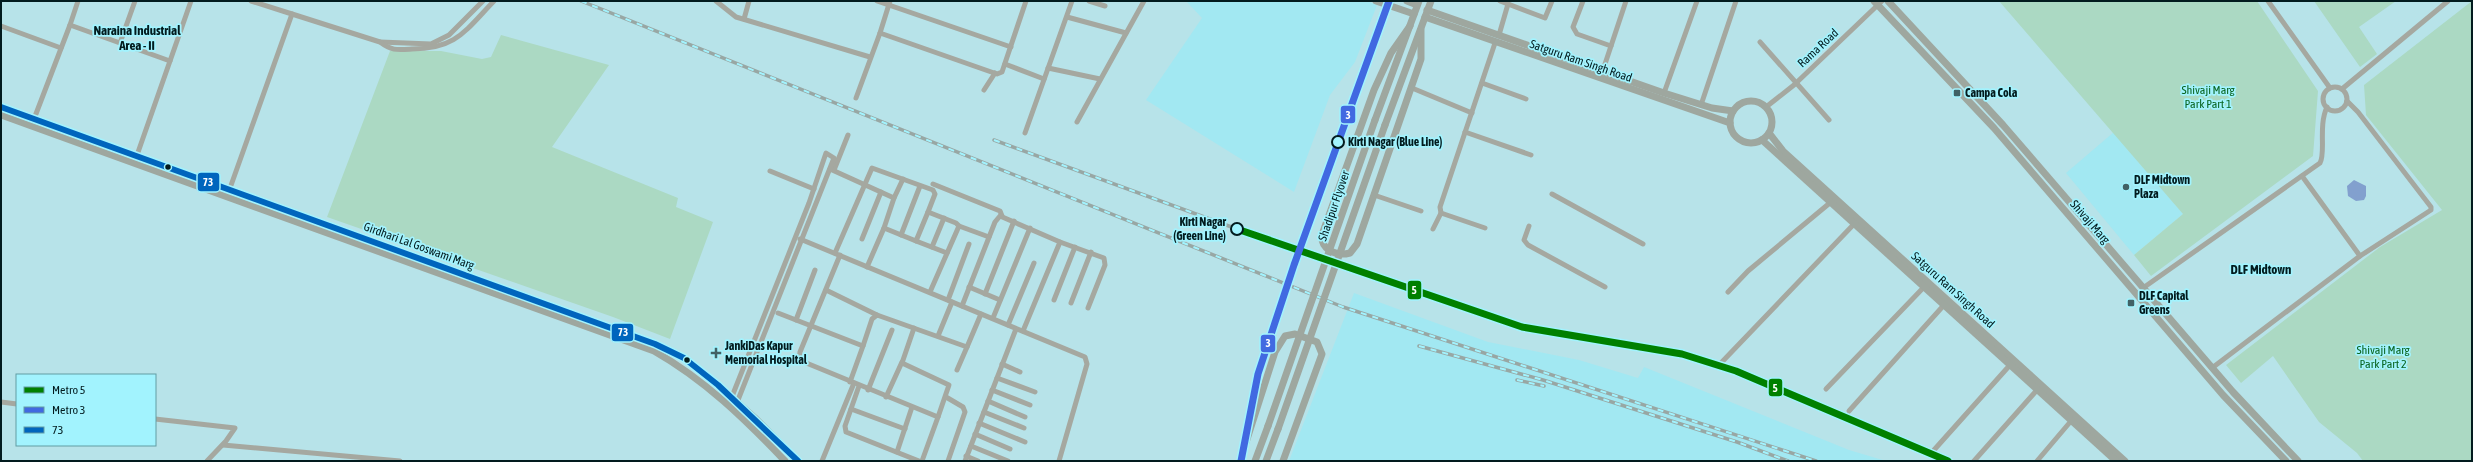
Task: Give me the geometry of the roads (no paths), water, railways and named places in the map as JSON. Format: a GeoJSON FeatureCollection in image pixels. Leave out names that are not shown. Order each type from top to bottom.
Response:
{"type":"FeatureCollection","features":[{"type":"Feature","properties":{"kind":"main road"},"geometry":{"type":"LineString","coordinates":[[1376,1],[1414,14]]}},
{"type":"Feature","properties":{"kind":"main road"},"geometry":{"type":"LineString","coordinates":[[1407,1],[1418,3]]}},
{"type":"Feature","properties":{"kind":"main road","name":"Shadipur Flyover"},"geometry":{"type":"LineString","coordinates":[[1266,461],[1385,125],[1421,30],[1430,1]]}},
{"type":"Feature","properties":{"kind":"main road","name":"Shivaji Marg"},"geometry":{"type":"LineString","coordinates":[[1888,1],[2003,124],[2212,368],[2298,461]]}},
{"type":"Feature","properties":{"kind":"main road","name":"Shivaji Marg"},"geometry":{"type":"LineString","coordinates":[[1878,2],[1994,128],[2223,395],[2286,461]]}},
{"type":"Feature","properties":{"kind":"main road","name":"Shadipur Flyover"},"geometry":{"type":"LineString","coordinates":[[1255,461],[1375,120],[1418,3]]}},
{"type":"Feature","properties":{"kind":"main road","name":"Satguru Ram Singh Road"},"geometry":{"type":"LineString","coordinates":[[1426,13],[1499,35],[1603,70],[1607,74],[1701,104],[1733,111]]}},
{"type":"Feature","properties":{"kind":"main road","name":"Satguru Ram Singh Road"},"geometry":{"type":"LineString","coordinates":[[1426,13],[1495,43],[1730,123]]}},
{"type":"Feature","properties":{"kind":"main road"},"geometry":{"type":"LineString","coordinates":[[1410,26],[1391,52],[1374,90],[1323,232],[1321,239],[1325,248],[1345,254],[1353,250],[1412,88],[1423,50],[1421,30]]}},
{"type":"Feature","properties":{"kind":"main road"},"geometry":{"type":"LineString","coordinates":[[1748,101],[1758,102],[1766,107],[1772,119],[1769,133],[1762,140],[1752,142],[1744,141],[1736,137],[1730,123],[1733,111],[1739,104],[1748,101]]}},
{"type":"Feature","properties":{"kind":"main road","name":"Girdhari Lal Goswami Marg"},"geometry":{"type":"LineString","coordinates":[[1,107],[227,197],[654,351],[705,383],[733,403],[786,461]]}},
{"type":"Feature","properties":{"kind":"main road","name":"Girdhari Lal Goswami Marg"},"geometry":{"type":"LineString","coordinates":[[1,115],[230,190],[655,344],[684,358],[798,461]]}},
{"type":"Feature","properties":{"kind":"main road","name":"Satguru Ram Singh Road"},"geometry":{"type":"LineString","coordinates":[[1769,133],[1776,144],[1789,156],[2125,461]]}},
{"type":"Feature","properties":{"kind":"main road","name":"Satguru Ram Singh Road"},"geometry":{"type":"LineString","coordinates":[[1762,140],[2116,461]]}},
{"type":"Feature","properties":{"kind":"main road"},"geometry":{"type":"LineString","coordinates":[[1240,461],[1275,352],[1285,336],[1296,334],[1317,342],[1322,354],[1283,461]]}},
{"type":"Feature","properties":{"kind":"street"},"geometry":{"type":"LineString","coordinates":[[34,119],[62,48],[78,1]]}},
{"type":"Feature","properties":{"kind":"street"},"geometry":{"type":"LineString","coordinates":[[120,43],[135,1]]}},
{"type":"Feature","properties":{"kind":"street"},"geometry":{"type":"LineString","coordinates":[[135,160],[191,1]]}},
{"type":"Feature","properties":{"kind":"street"},"geometry":{"type":"LineString","coordinates":[[251,1],[380,42],[431,44],[449,35],[483,1]]}},
{"type":"Feature","properties":{"kind":"street"},"geometry":{"type":"LineString","coordinates":[[380,42],[390,50],[434,49],[444,46],[468,28],[494,1]]}},
{"type":"Feature","properties":{"kind":"street"},"geometry":{"type":"LineString","coordinates":[[716,1],[728,12],[744,19],[870,58]]}},
{"type":"Feature","properties":{"kind":"street"},"geometry":{"type":"LineString","coordinates":[[744,19],[749,1]]}},
{"type":"Feature","properties":{"kind":"street"},"geometry":{"type":"LineString","coordinates":[[877,1],[889,3],[1011,47]]}},
{"type":"Feature","properties":{"kind":"street"},"geometry":{"type":"LineString","coordinates":[[880,33],[995,73],[1001,73],[1026,1]]}},
{"type":"Feature","properties":{"kind":"street"},"geometry":{"type":"LineString","coordinates":[[1025,133],[1072,1]]}},
{"type":"Feature","properties":{"kind":"street"},"geometry":{"type":"LineString","coordinates":[[1089,1],[1105,6]]}},
{"type":"Feature","properties":{"kind":"street"},"geometry":{"type":"LineString","coordinates":[[1076,122],[1144,1]]}},
{"type":"Feature","properties":{"kind":"street"},"geometry":{"type":"LineString","coordinates":[[1500,1],[1545,18],[1552,1]]}},
{"type":"Feature","properties":{"kind":"street"},"geometry":{"type":"LineString","coordinates":[[1583,1],[1573,27],[1577,34],[1611,46]]}},
{"type":"Feature","properties":{"kind":"street"},"geometry":{"type":"LineString","coordinates":[[1603,70],[1626,1]]}},
{"type":"Feature","properties":{"kind":"street"},"geometry":{"type":"LineString","coordinates":[[1664,92],[1697,1]]}},
{"type":"Feature","properties":{"kind":"street"},"geometry":{"type":"LineString","coordinates":[[1701,104],[1736,1]]}},
{"type":"Feature","properties":{"kind":"street"},"geometry":{"type":"LineString","coordinates":[[2268,1],[2330,88]]}},
{"type":"Feature","properties":{"kind":"street"},"geometry":{"type":"LineString","coordinates":[[2342,90],[2448,1]]}},
{"type":"Feature","properties":{"kind":"street","name":"Rama Road"},"geometry":{"type":"LineString","coordinates":[[1766,107],[1795,83],[1878,2]]}},
{"type":"Feature","properties":{"kind":"street"},"geometry":{"type":"LineString","coordinates":[[856,98],[880,33],[889,3]]}},
{"type":"Feature","properties":{"kind":"street"},"geometry":{"type":"LineString","coordinates":[[1499,35],[1508,4]]}},
{"type":"Feature","properties":{"kind":"street"},"geometry":{"type":"LineString","coordinates":[[227,197],[292,14]]}},
{"type":"Feature","properties":{"kind":"street"},"geometry":{"type":"LineString","coordinates":[[1066,17],[1126,32]]}},
{"type":"Feature","properties":{"kind":"street"},"geometry":{"type":"LineString","coordinates":[[1,26],[62,48]]}},
{"type":"Feature","properties":{"kind":"street"},"geometry":{"type":"LineString","coordinates":[[70,26],[170,60]]}},
{"type":"Feature","properties":{"kind":"street"},"geometry":{"type":"LineString","coordinates":[[1760,42],[1829,120]]}},
{"type":"Feature","properties":{"kind":"street"},"geometry":{"type":"LineString","coordinates":[[1433,229],[1441,213],[1440,207],[1495,43]]}},
{"type":"Feature","properties":{"kind":"street"},"geometry":{"type":"LineString","coordinates":[[1005,64],[1044,80]]}},
{"type":"Feature","properties":{"kind":"street"},"geometry":{"type":"LineString","coordinates":[[1048,68],[1100,79]]}},
{"type":"Feature","properties":{"kind":"street"},"geometry":{"type":"LineString","coordinates":[[984,90],[995,73]]}},
{"type":"Feature","properties":{"kind":"street"},"geometry":{"type":"LineString","coordinates":[[1482,83],[1526,99]]}},
{"type":"Feature","properties":{"kind":"street"},"geometry":{"type":"LineString","coordinates":[[2143,288],[2302,176],[2322,160],[2321,124],[2327,107],[2323,97],[2330,88],[2336,87],[2342,90],[2346,95],[2346,101],[2343,108],[2337,111],[2327,107]]}},
{"type":"Feature","properties":{"kind":"street"},"geometry":{"type":"LineString","coordinates":[[1412,88],[1472,113]]}},
{"type":"Feature","properties":{"kind":"street"},"geometry":{"type":"LineString","coordinates":[[2212,368],[2360,256],[2430,210],[2431,207],[2358,112],[2346,101]]}},
{"type":"Feature","properties":{"kind":"street"},"geometry":{"type":"LineString","coordinates":[[1466,132],[1531,155]]}},
{"type":"Feature","properties":{"kind":"street"},"geometry":{"type":"LineString","coordinates":[[733,403],[832,169],[848,135]]}},
{"type":"Feature","properties":{"kind":"street"},"geometry":{"type":"LineString","coordinates":[[733,403],[826,153],[834,157],[832,169]]}},
{"type":"Feature","properties":{"kind":"street"},"geometry":{"type":"LineString","coordinates":[[916,241],[928,212],[934,192],[873,167],[864,185],[837,254],[826,290],[799,360],[868,390],[938,417]]}},
{"type":"Feature","properties":{"kind":"street"},"geometry":{"type":"LineString","coordinates":[[832,169],[894,198]]}},
{"type":"Feature","properties":{"kind":"street"},"geometry":{"type":"LineString","coordinates":[[770,171],[814,188]]}},
{"type":"Feature","properties":{"kind":"street"},"geometry":{"type":"LineString","coordinates":[[2302,176],[2360,256]]}},
{"type":"Feature","properties":{"kind":"street"},"geometry":{"type":"LineString","coordinates":[[867,266],[903,179]]}},
{"type":"Feature","properties":{"kind":"street"},"geometry":{"type":"LineString","coordinates":[[933,184],[1000,211],[1002,216],[1014,220],[1060,242],[1102,256],[1105,261],[1088,308]]}},
{"type":"Feature","properties":{"kind":"street"},"geometry":{"type":"LineString","coordinates":[[900,235],[920,186]]}},
{"type":"Feature","properties":{"kind":"street"},"geometry":{"type":"LineString","coordinates":[[862,238],[880,192]]}},
{"type":"Feature","properties":{"kind":"street"},"geometry":{"type":"LineString","coordinates":[[1552,194],[1642,244]]}},
{"type":"Feature","properties":{"kind":"street"},"geometry":{"type":"LineString","coordinates":[[1374,195],[1422,211]]}},
{"type":"Feature","properties":{"kind":"street"},"geometry":{"type":"LineString","coordinates":[[1728,292],[1748,271],[1831,202]]}},
{"type":"Feature","properties":{"kind":"street"},"geometry":{"type":"LineString","coordinates":[[928,212],[989,237]]}},
{"type":"Feature","properties":{"kind":"street"},"geometry":{"type":"LineString","coordinates":[[1441,213],[1486,228]]}},
{"type":"Feature","properties":{"kind":"street"},"geometry":{"type":"LineString","coordinates":[[962,306],[995,222],[1002,216]]}},
{"type":"Feature","properties":{"kind":"street"},"geometry":{"type":"LineString","coordinates":[[932,247],[944,218]]}},
{"type":"Feature","properties":{"kind":"street"},"geometry":{"type":"LineString","coordinates":[[985,294],[1014,220]]}},
{"type":"Feature","properties":{"kind":"street"},"geometry":{"type":"LineString","coordinates":[[1720,364],[1854,223]]}},
{"type":"Feature","properties":{"kind":"street"},"geometry":{"type":"LineString","coordinates":[[930,292],[959,226]]}},
{"type":"Feature","properties":{"kind":"street"},"geometry":{"type":"LineString","coordinates":[[1529,226],[1524,240],[1528,245],[1605,287]]}},
{"type":"Feature","properties":{"kind":"street"},"geometry":{"type":"LineString","coordinates":[[884,228],[947,253]]}},
{"type":"Feature","properties":{"kind":"street"},"geometry":{"type":"LineString","coordinates":[[992,318],[1030,228]]}},
{"type":"Feature","properties":{"kind":"street"},"geometry":{"type":"LineString","coordinates":[[796,237],[1084,356],[1087,362],[1059,461]]}},
{"type":"Feature","properties":{"kind":"street"},"geometry":{"type":"LineString","coordinates":[[1023,331],[1060,242]]}},
{"type":"Feature","properties":{"kind":"street"},"geometry":{"type":"LineString","coordinates":[[938,336],[969,244]]}},
{"type":"Feature","properties":{"kind":"street"},"geometry":{"type":"LineString","coordinates":[[1054,300],[1075,247]]}},
{"type":"Feature","properties":{"kind":"street"},"geometry":{"type":"LineString","coordinates":[[1071,303],[1091,252]]}},
{"type":"Feature","properties":{"kind":"street"},"geometry":{"type":"LineString","coordinates":[[1008,325],[1034,263]]}},
{"type":"Feature","properties":{"kind":"street"},"geometry":{"type":"LineString","coordinates":[[796,320],[815,270]]}},
{"type":"Feature","properties":{"kind":"street"},"geometry":{"type":"LineString","coordinates":[[1826,389],[1924,286]]}},
{"type":"Feature","properties":{"kind":"street"},"geometry":{"type":"LineString","coordinates":[[969,287],[1000,300]]}},
{"type":"Feature","properties":{"kind":"street"},"geometry":{"type":"LineString","coordinates":[[826,290],[878,316],[967,347]]}},
{"type":"Feature","properties":{"kind":"street"},"geometry":{"type":"LineString","coordinates":[[1849,410],[1944,305]]}},
{"type":"Feature","properties":{"kind":"street"},"geometry":{"type":"LineString","coordinates":[[778,313],[863,346]]}},
{"type":"Feature","properties":{"kind":"street"},"geometry":{"type":"LineString","coordinates":[[957,370],[981,314]]}},
{"type":"Feature","properties":{"kind":"street"},"geometry":{"type":"LineString","coordinates":[[878,316],[872,319],[863,346],[854,384],[846,432],[921,461],[949,386],[947,383],[903,364],[902,362]]}},
{"type":"Feature","properties":{"kind":"street"},"geometry":{"type":"LineString","coordinates":[[886,397],[902,362],[914,328]]}},
{"type":"Feature","properties":{"kind":"street"},"geometry":{"type":"LineString","coordinates":[[978,461],[966,459],[1016,328]]}},
{"type":"Feature","properties":{"kind":"street"},"geometry":{"type":"LineString","coordinates":[[868,390],[892,330]]}},
{"type":"Feature","properties":{"kind":"street"},"geometry":{"type":"LineString","coordinates":[[1002,364],[1020,372]]}},
{"type":"Feature","properties":{"kind":"street"},"geometry":{"type":"LineString","coordinates":[[1934,450],[2010,365]]}},
{"type":"Feature","properties":{"kind":"street"},"geometry":{"type":"LineString","coordinates":[[997,378],[1035,392]]}},
{"type":"Feature","properties":{"kind":"street"},"geometry":{"type":"LineString","coordinates":[[822,461],[854,384]]}},
{"type":"Feature","properties":{"kind":"street"},"geometry":{"type":"LineString","coordinates":[[992,390],[1030,405]]}},
{"type":"Feature","properties":{"kind":"street"},"geometry":{"type":"LineString","coordinates":[[1974,461],[2037,390]]}},
{"type":"Feature","properties":{"kind":"street"},"geometry":{"type":"LineString","coordinates":[[946,397],[963,407],[965,412],[948,461]]}},
{"type":"Feature","properties":{"kind":"street"},"geometry":{"type":"LineString","coordinates":[[988,401],[1025,416]]}},
{"type":"Feature","properties":{"kind":"street"},"geometry":{"type":"LineString","coordinates":[[1,402],[16,404]]}},
{"type":"Feature","properties":{"kind":"street"},"geometry":{"type":"LineString","coordinates":[[897,452],[912,407]]}},
{"type":"Feature","properties":{"kind":"street"},"geometry":{"type":"LineString","coordinates":[[851,409],[905,429]]}},
{"type":"Feature","properties":{"kind":"street"},"geometry":{"type":"LineString","coordinates":[[984,412],[1024,428]]}},
{"type":"Feature","properties":{"kind":"street"},"geometry":{"type":"LineString","coordinates":[[156,419],[235,428],[225,443],[207,461]]}},
{"type":"Feature","properties":{"kind":"street"},"geometry":{"type":"LineString","coordinates":[[2037,461],[2071,421]]}},
{"type":"Feature","properties":{"kind":"street"},"geometry":{"type":"LineString","coordinates":[[979,423],[1025,442]]}},
{"type":"Feature","properties":{"kind":"street"},"geometry":{"type":"LineString","coordinates":[[975,434],[1010,449]]}},
{"type":"Feature","properties":{"kind":"street"},"geometry":{"type":"LineString","coordinates":[[225,443],[400,461]]}},
{"type":"Feature","properties":{"kind":"street"},"geometry":{"type":"LineString","coordinates":[[971,446],[1008,461]]}},
{"type":"Feature","properties":{"kind":"railway"},"geometry":{"type":"LineString","coordinates":[[581,1],[1343,307],[1816,461]]}},
{"type":"Feature","properties":{"kind":"railway"},"geometry":{"type":"LineString","coordinates":[[994,140],[1237,229]]}},
{"type":"Feature","properties":{"kind":"railway"},"geometry":{"type":"LineString","coordinates":[[1419,346],[1543,380],[1737,442],[1788,461]]}},
{"type":"Feature","properties":{"kind":"railway"},"geometry":{"type":"LineString","coordinates":[[1517,380],[1544,386]]}},
{"type":"Feature","properties":{"kind":"metro line","name":"3"},"geometry":{"type":"LineString","coordinates":[[1241,461],[1258,374],[1294,265],[1389,1]]}},
{"type":"Feature","properties":{"kind":"metro line","name":"5"},"geometry":{"type":"LineString","coordinates":[[1237,229],[1522,327],[1682,354],[1736,371],[1948,461]]}},
{"type":"Feature","properties":{"kind":"place","name":"Campa Cola"},"geometry":{"type":"Point","coordinates":[1957,93]}},
{"type":"Feature","properties":{"kind":"place","name":"Kirti Nagar (Blue Line)"},"geometry":{"type":"Point","coordinates":[1338,142]}},
{"type":"Feature","properties":{"kind":"place","name":"DLF Midtown Plaza"},"geometry":{"type":"Point","coordinates":[2126,187]}},
{"type":"Feature","properties":{"kind":"place","name":"Kirti Nagar (Green Line)"},"geometry":{"type":"Point","coordinates":[1237,229]}},
{"type":"Feature","properties":{"kind":"place","name":"DLF Capital Greens"},"geometry":{"type":"Point","coordinates":[2131,303]}},
{"type":"Feature","properties":{"kind":"place","name":"JankiDas Kapur Memorial Hospital"},"geometry":{"type":"Point","coordinates":[716,353]}},
{"type":"Feature","properties":{"kind":"district","name":"Naraina Industrial Area - II"},"geometry":{"type":"Point","coordinates":[137,38]}},
{"type":"Feature","properties":{"kind":"district","name":"DLF Midtown"},"geometry":{"type":"Point","coordinates":[2261,269]}},
{"type":"Feature","properties":{"kind":"park label","name":"Shivaji Marg Park Part 1"},"geometry":{"type":"Point","coordinates":[2208,97]}},
{"type":"Feature","properties":{"kind":"park label","name":"Shivaji Marg Park Part 2"},"geometry":{"type":"Point","coordinates":[2383,357]}}]}
